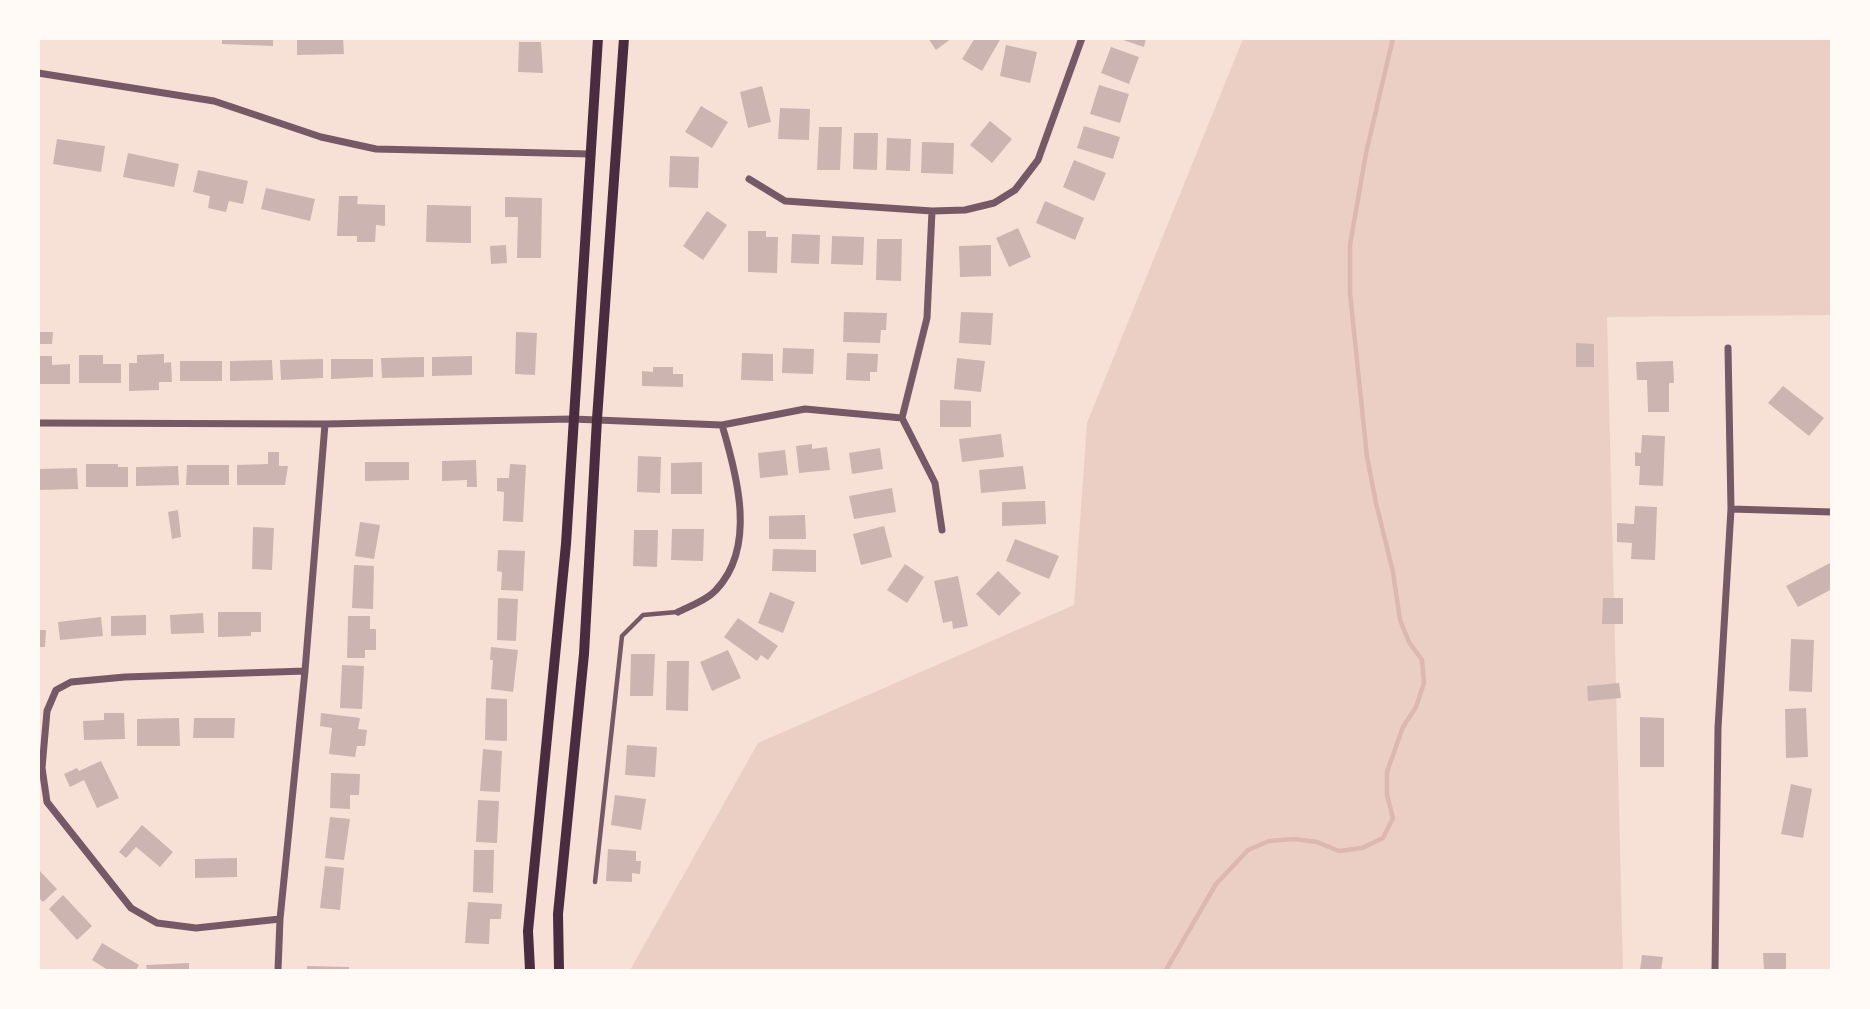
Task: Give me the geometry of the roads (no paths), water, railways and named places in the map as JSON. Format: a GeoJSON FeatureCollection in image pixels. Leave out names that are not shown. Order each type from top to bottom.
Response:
{"type":"FeatureCollection","features":[{"type":"Feature","properties":{"kind":"main road"},"geometry":{"type":"LineString","coordinates":[[530,971],[528,931],[566,544],[598,38]]}},
{"type":"Feature","properties":{"kind":"main road"},"geometry":{"type":"LineString","coordinates":[[558,971],[558,914],[584,654],[597,419],[624,38]]}},
{"type":"Feature","properties":{"kind":"street"},"geometry":{"type":"LineString","coordinates":[[749,179],[785,201],[932,211],[965,210],[994,203],[1015,190],[1038,160],[1082,38]]}},
{"type":"Feature","properties":{"kind":"street"},"geometry":{"type":"LineString","coordinates":[[38,73],[214,101],[321,137],[376,149],[590,154]]}},
{"type":"Feature","properties":{"kind":"street"},"geometry":{"type":"LineString","coordinates":[[932,211],[927,318],[902,418],[935,484],[942,530]]}},
{"type":"Feature","properties":{"kind":"street"},"geometry":{"type":"LineString","coordinates":[[1715,971],[1718,728],[1731,509],[1728,348]]}},
{"type":"Feature","properties":{"kind":"street"},"geometry":{"type":"LineString","coordinates":[[38,423],[325,424],[597,419],[722,425],[804,409],[902,418]]}},
{"type":"Feature","properties":{"kind":"street"},"geometry":{"type":"LineString","coordinates":[[278,971],[280,919],[306,671],[325,424]]}},
{"type":"Feature","properties":{"kind":"street"},"geometry":{"type":"LineString","coordinates":[[678,612],[715,592],[732,567],[738,547],[740,518],[737,491],[722,425]]}},
{"type":"Feature","properties":{"kind":"street"},"geometry":{"type":"LineString","coordinates":[[1731,509],[1832,512]]}},
{"type":"Feature","properties":{"kind":"street"},"geometry":{"type":"LineString","coordinates":[[280,919],[196,928],[156,923],[131,908],[47,802],[42,768],[47,711],[55,690],[71,682],[125,677],[306,671]]}},
{"type":"Feature","properties":{"kind":"lane"},"geometry":{"type":"LineString","coordinates":[[595,882],[622,636],[643,615],[678,612]]}},
{"type":"Feature","properties":{"kind":"waterway"},"geometry":{"type":"LineString","coordinates":[[1166,970],[1216,884],[1248,850],[1269,841],[1294,839],[1317,842],[1339,851],[1362,848],[1383,838],[1393,818],[1387,795],[1387,772],[1403,727],[1416,707],[1424,683],[1422,660],[1409,642],[1400,620],[1393,572],[1367,457],[1350,293],[1350,245],[1366,153],[1393,38]]}}]}
